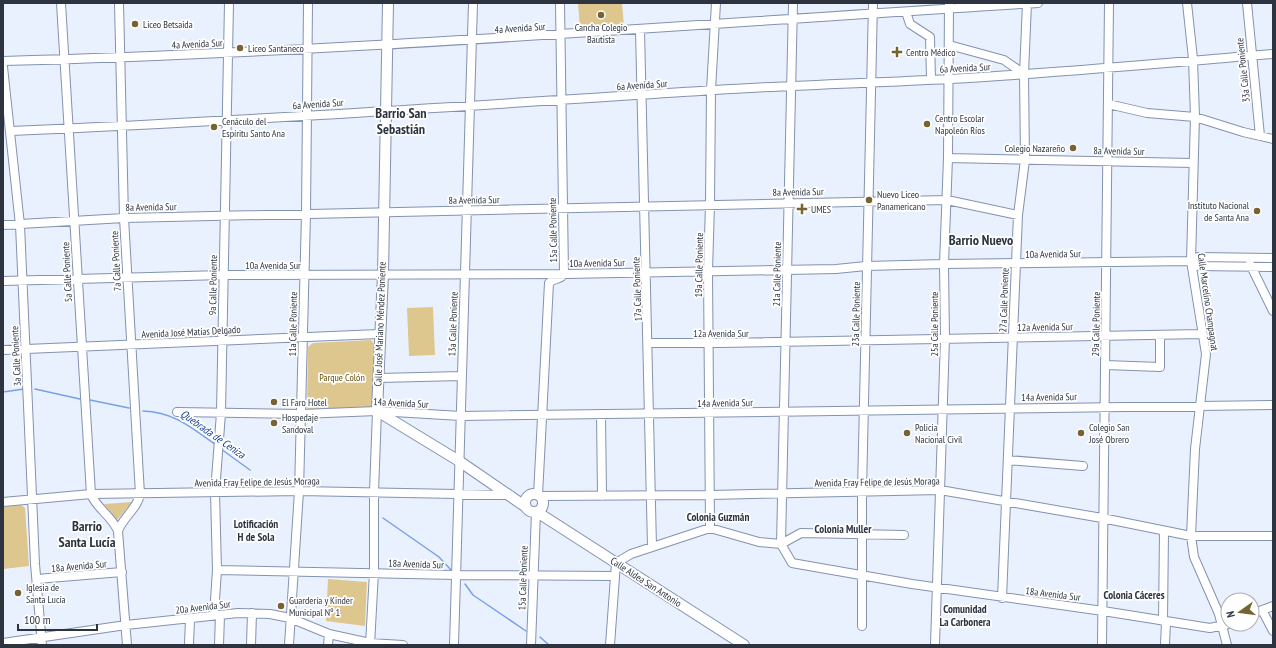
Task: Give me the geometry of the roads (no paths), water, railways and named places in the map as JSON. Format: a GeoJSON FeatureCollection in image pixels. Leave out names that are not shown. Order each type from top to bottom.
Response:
{"type":"FeatureCollection","features":[{"type":"Feature","properties":{"kind":"main road","name":"Calle José Mariano Méndez Poniente"},"geometry":{"type":"LineString","coordinates":[[377,411],[382,274],[388,3]]}},
{"type":"Feature","properties":{"kind":"main road"},"geometry":{"type":"LineString","coordinates":[[377,411],[459,461],[511,495],[526,507],[525,502],[539,502]]}},
{"type":"Feature","properties":{"kind":"main road"},"geometry":{"type":"LineString","coordinates":[[511,495],[539,502]]}},
{"type":"Feature","properties":{"kind":"main road","name":"Calle Aldea San Antonio"},"geometry":{"type":"LineString","coordinates":[[539,502],[548,519],[743,645]]}},
{"type":"Feature","properties":{"kind":"street","name":"5a Calle Poniente"},"geometry":{"type":"LineString","coordinates":[[61,3],[67,128],[91,494]]}},
{"type":"Feature","properties":{"kind":"street","name":"7a Calle Poniente"},"geometry":{"type":"LineString","coordinates":[[119,3],[124,218],[140,494]]}},
{"type":"Feature","properties":{"kind":"street","name":"9a Calle Poniente"},"geometry":{"type":"LineString","coordinates":[[219,645],[217,615],[215,492],[221,413],[229,3]]}},
{"type":"Feature","properties":{"kind":"street","name":"11a Calle Poniente"},"geometry":{"type":"LineString","coordinates":[[289,645],[290,618],[295,572],[299,491],[306,214],[308,3]]}},
{"type":"Feature","properties":{"kind":"street","name":"13a Calle Poniente"},"geometry":{"type":"LineString","coordinates":[[454,645],[473,3]]}},
{"type":"Feature","properties":{"kind":"street","name":"15a Calle Poniente"},"geometry":{"type":"LineString","coordinates":[[531,645],[533,575],[539,502],[549,283],[551,280],[562,277],[564,274],[559,35],[560,3]]}},
{"type":"Feature","properties":{"kind":"street","name":"19a Calle Poniente"},"geometry":{"type":"LineString","coordinates":[[710,528],[708,271],[711,90],[716,3]]}},
{"type":"Feature","properties":{"kind":"street","name":"21a Calle Poniente"},"geometry":{"type":"LineString","coordinates":[[781,544],[793,3]]}},
{"type":"Feature","properties":{"kind":"street","name":"23a Calle Poniente"},"geometry":{"type":"LineString","coordinates":[[862,626],[862,491],[873,3]]}},
{"type":"Feature","properties":{"kind":"street","name":"27a Calle Poniente"},"geometry":{"type":"LineString","coordinates":[[1002,598],[1018,215],[1025,160],[1024,74],[1027,3]]}},
{"type":"Feature","properties":{"kind":"street","name":"4a Avenida Sur"},"geometry":{"type":"LineString","coordinates":[[3,61],[472,41],[906,12],[950,6],[1038,3]]}},
{"type":"Feature","properties":{"kind":"street","name":"29a Calle Poniente"},"geometry":{"type":"LineString","coordinates":[[1102,645],[1102,518],[1107,263],[1109,3]]}},
{"type":"Feature","properties":{"kind":"street","name":"Calle Marcelino Champagnat"},"geometry":{"type":"LineString","coordinates":[[1187,3],[1193,59],[1195,116],[1191,261],[1205,345],[1206,362],[1199,405],[1195,450],[1191,536],[1194,557],[1220,612]]}},
{"type":"Feature","properties":{"kind":"street","name":"33a Calle Poniente"},"geometry":{"type":"LineString","coordinates":[[1247,3],[1260,136]]}},
{"type":"Feature","properties":{"kind":"street","name":"25a Calle Poniente"},"geometry":{"type":"LineString","coordinates":[[935,645],[945,338],[944,264],[948,158],[950,6]]}},
{"type":"Feature","properties":{"kind":"street"},"geometry":{"type":"LineString","coordinates":[[906,12],[910,24],[930,37],[931,80]]}},
{"type":"Feature","properties":{"kind":"street","name":"17a Calle Poniente"},"geometry":{"type":"LineString","coordinates":[[640,30],[652,547]]}},
{"type":"Feature","properties":{"kind":"street"},"geometry":{"type":"LineString","coordinates":[[949,45],[1004,60],[1024,74]]}},
{"type":"Feature","properties":{"kind":"street","name":"6a Avenida Sur"},"geometry":{"type":"LineString","coordinates":[[11,131],[123,126],[641,96],[711,90],[872,81],[949,79],[1108,68],[1193,59],[1273,54]]}},
{"type":"Feature","properties":{"kind":"street","name":"3a Calle Poniente"},"geometry":{"type":"LineString","coordinates":[[3,67],[20,225],[21,281],[26,349],[32,498],[42,641]]}},
{"type":"Feature","properties":{"kind":"street"},"geometry":{"type":"LineString","coordinates":[[1108,104],[1146,113],[1195,116],[1273,139]]}},
{"type":"Feature","properties":{"kind":"street","name":"8a Avenida Sur"},"geometry":{"type":"LineString","coordinates":[[948,158],[1108,160],[1193,163]]}},
{"type":"Feature","properties":{"kind":"street","name":"8a Avenida Sur"},"geometry":{"type":"LineString","coordinates":[[3,225],[124,218],[869,200],[947,200],[1018,215]]}},
{"type":"Feature","properties":{"kind":"street"},"geometry":{"type":"LineString","coordinates":[[1273,258],[1198,257],[1191,261],[1198,266],[1273,267]]}},
{"type":"Feature","properties":{"kind":"street"},"geometry":{"type":"LineString","coordinates":[[1249,257],[1250,267],[1273,311]]}},
{"type":"Feature","properties":{"kind":"street","name":"10a Avenida Sur"},"geometry":{"type":"LineString","coordinates":[[3,281],[223,275],[564,274],[836,269],[866,266],[944,264],[1191,261]]}},
{"type":"Feature","properties":{"kind":"street","name":"Avenida José Matías Delgado"},"geometry":{"type":"LineString","coordinates":[[3,350],[380,334]]}},
{"type":"Feature","properties":{"kind":"street","name":"12a Avenida Sur"},"geometry":{"type":"LineString","coordinates":[[648,343],[785,342],[1202,334]]}},
{"type":"Feature","properties":{"kind":"street"},"geometry":{"type":"LineString","coordinates":[[1105,365],[1160,367],[1160,335]]}},
{"type":"Feature","properties":{"kind":"street"},"geometry":{"type":"LineString","coordinates":[[378,378],[461,376]]}},
{"type":"Feature","properties":{"kind":"street","name":"14a Avenida Sur"},"geometry":{"type":"LineString","coordinates":[[177,412],[301,414],[377,411],[461,416],[1104,406],[1273,405]]}},
{"type":"Feature","properties":{"kind":"street","name":"Calle José Mariano Méndez Poniente"},"geometry":{"type":"LineString","coordinates":[[370,644],[374,572],[374,492],[377,411]]}},
{"type":"Feature","properties":{"kind":"street"},"geometry":{"type":"LineString","coordinates":[[601,414],[602,496]]}},
{"type":"Feature","properties":{"kind":"street"},"geometry":{"type":"LineString","coordinates":[[1008,460],[1083,466]]}},
{"type":"Feature","properties":{"kind":"street","name":"Avenida Fray Felipe de Jesús Moraga"},"geometry":{"type":"LineString","coordinates":[[539,502],[602,496],[940,490],[1102,518],[1191,536],[1273,536]]}},
{"type":"Feature","properties":{"kind":"street","name":"Avenida Fray Felipe de Jesús Moraga"},"geometry":{"type":"LineString","coordinates":[[3,502],[32,498],[91,494],[215,492],[299,491],[511,495]]}},
{"type":"Feature","properties":{"kind":"street"},"geometry":{"type":"LineString","coordinates":[[91,494],[93,499],[113,521],[118,531],[127,645]]}},
{"type":"Feature","properties":{"kind":"street"},"geometry":{"type":"LineString","coordinates":[[118,531],[123,520],[138,502],[140,494]]}},
{"type":"Feature","properties":{"kind":"street"},"geometry":{"type":"LineString","coordinates":[[610,645],[616,563],[631,554],[710,528],[759,542],[781,544],[801,533],[904,535]]}},
{"type":"Feature","properties":{"kind":"street"},"geometry":{"type":"LineString","coordinates":[[1164,531],[1165,645]]}},
{"type":"Feature","properties":{"kind":"street","name":"18a Avenida Sur"},"geometry":{"type":"LineString","coordinates":[[781,544],[792,563],[861,576],[1002,598],[1103,611],[1164,622],[1210,628],[1220,626]]}},
{"type":"Feature","properties":{"kind":"street","name":"18a Avenida Sur"},"geometry":{"type":"LineString","coordinates":[[216,570],[374,572],[456,575],[614,576]]}},
{"type":"Feature","properties":{"kind":"street","name":"18a Avenida Sur"},"geometry":{"type":"LineString","coordinates":[[37,579],[122,572]]}},
{"type":"Feature","properties":{"kind":"street"},"geometry":{"type":"LineString","coordinates":[[1273,606],[1262,610],[1273,631]]}},
{"type":"Feature","properties":{"kind":"street"},"geometry":{"type":"LineString","coordinates":[[251,645],[252,613]]}},
{"type":"Feature","properties":{"kind":"street","name":"20a Avenida Sur"},"geometry":{"type":"LineString","coordinates":[[3,643],[42,641],[126,625],[217,615],[252,613],[290,618],[329,634],[370,644],[403,645]]}},
{"type":"Feature","properties":{"kind":"street"},"geometry":{"type":"LineString","coordinates":[[189,645],[190,619]]}},
{"type":"Feature","properties":{"kind":"street","name":"Calle Marcelino Champagnat"},"geometry":{"type":"LineString","coordinates":[[1226,632],[1227,645]]}},
{"type":"Feature","properties":{"kind":"street"},"geometry":{"type":"LineString","coordinates":[[328,645],[329,634]]}},
{"type":"Feature","properties":{"kind":"waterway","name":"Quebrada de Ceniza"},"geometry":{"type":"LineString","coordinates":[[3,392],[24,389]]}},
{"type":"Feature","properties":{"kind":"waterway","name":"Quebrada de Ceniza"},"geometry":{"type":"LineString","coordinates":[[35,389],[80,399]]}},
{"type":"Feature","properties":{"kind":"waterway","name":"Quebrada de Ceniza"},"geometry":{"type":"LineString","coordinates":[[90,400],[129,408]]}},
{"type":"Feature","properties":{"kind":"waterway","name":"Quebrada de Ceniza"},"geometry":{"type":"LineString","coordinates":[[143,411],[164,414],[182,422],[216,445]]}},
{"type":"Feature","properties":{"kind":"waterway","name":"Quebrada de Ceniza"},"geometry":{"type":"LineString","coordinates":[[221,449],[250,470]]}},
{"type":"Feature","properties":{"kind":"waterway","name":"Quebrada de Ceniza"},"geometry":{"type":"LineString","coordinates":[[383,518],[439,557],[451,570]]}},
{"type":"Feature","properties":{"kind":"waterway","name":"Quebrada de Ceniza"},"geometry":{"type":"LineString","coordinates":[[465,584],[473,595],[526,631]]}},
{"type":"Feature","properties":{"kind":"waterway","name":"Quebrada de Ceniza"},"geometry":{"type":"LineString","coordinates":[[540,637],[549,645]]}},
{"type":"Feature","properties":{"kind":"place","name":"Cancha Colegio Bautista"},"geometry":{"type":"Point","coordinates":[601,15]}},
{"type":"Feature","properties":{"kind":"place","name":"Liceo Betsaida"},"geometry":{"type":"Point","coordinates":[135,24]}},
{"type":"Feature","properties":{"kind":"place","name":"Liceo Santaneco"},"geometry":{"type":"Point","coordinates":[240,48]}},
{"type":"Feature","properties":{"kind":"place","name":"Centro Médico"},"geometry":{"type":"Point","coordinates":[897,52]}},
{"type":"Feature","properties":{"kind":"place","name":"Centro Escolar Napoleón Ríos"},"geometry":{"type":"Point","coordinates":[927,124]}},
{"type":"Feature","properties":{"kind":"place","name":"Cenáculo del Espíritu Santo Ana"},"geometry":{"type":"Point","coordinates":[214,127]}},
{"type":"Feature","properties":{"kind":"place","name":"Colegio Nazareño"},"geometry":{"type":"Point","coordinates":[1073,148]}},
{"type":"Feature","properties":{"kind":"place","name":"Nuevo Liceo Panamericano"},"geometry":{"type":"Point","coordinates":[869,200]}},
{"type":"Feature","properties":{"kind":"place","name":"UMES"},"geometry":{"type":"Point","coordinates":[802,209]}},
{"type":"Feature","properties":{"kind":"place","name":"Instituto Nacional de Santa Ana"},"geometry":{"type":"Point","coordinates":[1257,211]}},
{"type":"Feature","properties":{"kind":"place","name":"El Faro Hotel"},"geometry":{"type":"Point","coordinates":[274,402]}},
{"type":"Feature","properties":{"kind":"place","name":"Hospedaje Sandoval"},"geometry":{"type":"Point","coordinates":[274,423]}},
{"type":"Feature","properties":{"kind":"place","name":"Policia Nacional Civil"},"geometry":{"type":"Point","coordinates":[907,433]}},
{"type":"Feature","properties":{"kind":"place","name":"Colegio San José Obrero"},"geometry":{"type":"Point","coordinates":[1081,433]}},
{"type":"Feature","properties":{"kind":"place","name":"Iglesia de Santa Lucía"},"geometry":{"type":"Point","coordinates":[18,593]}},
{"type":"Feature","properties":{"kind":"place","name":"Guardería y Kinder Municipal Nº 1"},"geometry":{"type":"Point","coordinates":[281,606]}},
{"type":"Feature","properties":{"kind":"district","name":"Barrio San Sebastián"},"geometry":{"type":"Point","coordinates":[401,122]}},
{"type":"Feature","properties":{"kind":"district","name":"Barrio Nuevo"},"geometry":{"type":"Point","coordinates":[981,240]}},
{"type":"Feature","properties":{"kind":"district","name":"Colonia Guzmán"},"geometry":{"type":"Point","coordinates":[718,517]}},
{"type":"Feature","properties":{"kind":"district","name":"Colonia Muller"},"geometry":{"type":"Point","coordinates":[843,529]}},
{"type":"Feature","properties":{"kind":"district","name":"Lotificación H de Sola"},"geometry":{"type":"Point","coordinates":[256,530]}},
{"type":"Feature","properties":{"kind":"district","name":"Barrio Santa Lucía"},"geometry":{"type":"Point","coordinates":[87,534]}},
{"type":"Feature","properties":{"kind":"district","name":"Colonia Cáceres"},"geometry":{"type":"Point","coordinates":[1134,595]}},
{"type":"Feature","properties":{"kind":"district","name":"Comunidad La Carbonera"},"geometry":{"type":"Point","coordinates":[965,615]}},
{"type":"Feature","properties":{"kind":"park label","name":"Parque Colón"},"geometry":{"type":"Point","coordinates":[342,377]}}]}
